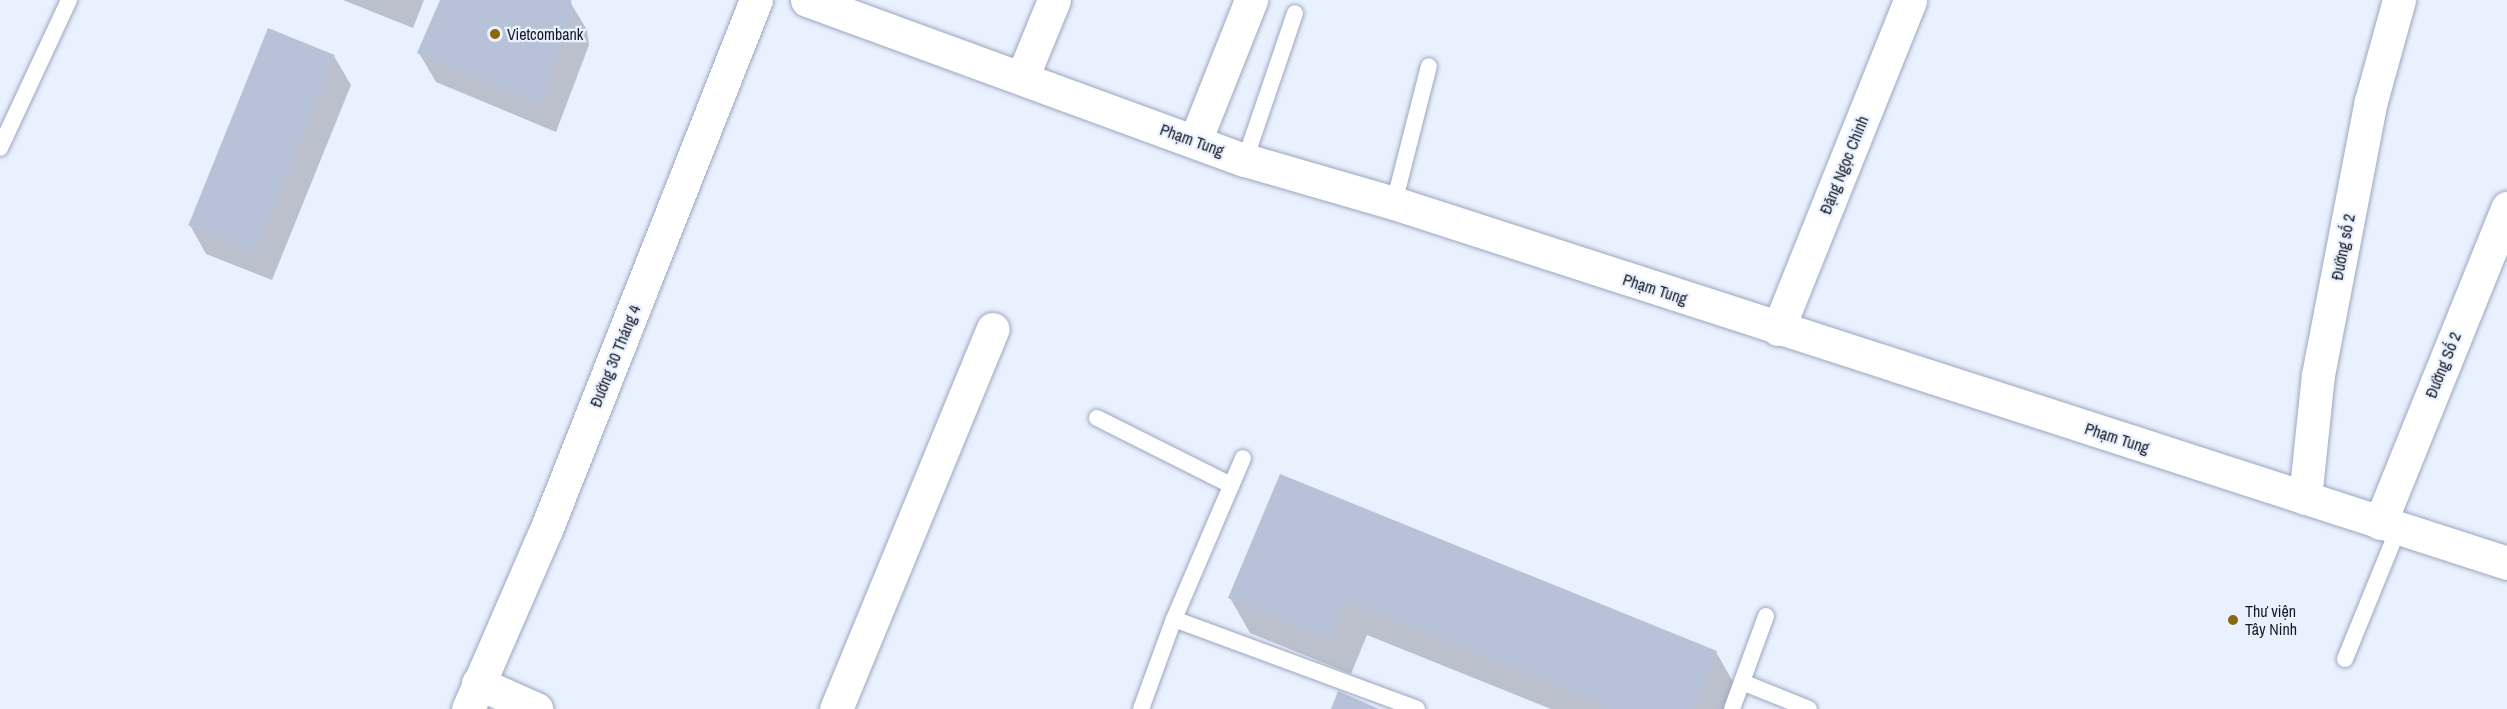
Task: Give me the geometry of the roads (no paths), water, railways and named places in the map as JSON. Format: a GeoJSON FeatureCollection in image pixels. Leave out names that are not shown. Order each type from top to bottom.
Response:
{"type":"FeatureCollection","features":[{"type":"Feature","properties":{"kind":"street","name":"Đường 30 Tháng 4"},"geometry":{"type":"LineString","coordinates":[[473,696],[546,530],[756,0]]}},
{"type":"Feature","properties":{"kind":"street","name":"Phạm Tung"},"geometry":{"type":"LineString","coordinates":[[807,0],[1245,160],[1394,203],[2507,563]]}},
{"type":"Feature","properties":{"kind":"street"},"geometry":{"type":"LineString","coordinates":[[1022,78],[1054,0]]}},
{"type":"Feature","properties":{"kind":"street"},"geometry":{"type":"LineString","coordinates":[[1195,141],[1251,0]]}},
{"type":"Feature","properties":{"kind":"street","name":"Đặng Ngọc Chinh"},"geometry":{"type":"LineString","coordinates":[[1778,329],[1910,0]]}},
{"type":"Feature","properties":{"kind":"street","name":"Đường số 2"},"geometry":{"type":"LineString","coordinates":[[2305,498],[2320,363],[2371,101],[2399,0]]}},
{"type":"Feature","properties":{"kind":"street","name":"Đường Số 2"},"geometry":{"type":"LineString","coordinates":[[2389,526],[2507,208]]}},
{"type":"Feature","properties":{"kind":"street"},"geometry":{"type":"LineString","coordinates":[[836,709],[993,329]]}},
{"type":"Feature","properties":{"kind":"street"},"geometry":{"type":"LineString","coordinates":[[473,696],[536,709]]}},
{"type":"Feature","properties":{"kind":"lane"},"geometry":{"type":"LineString","coordinates":[[0,148],[69,0]]}},
{"type":"Feature","properties":{"kind":"lane"},"geometry":{"type":"LineString","coordinates":[[1245,160],[1295,13]]}},
{"type":"Feature","properties":{"kind":"lane"},"geometry":{"type":"LineString","coordinates":[[1394,203],[1429,66]]}},
{"type":"Feature","properties":{"kind":"lane"},"geometry":{"type":"LineString","coordinates":[[1096,418],[1231,486]]}},
{"type":"Feature","properties":{"kind":"lane"},"geometry":{"type":"LineString","coordinates":[[1141,709],[1174,619],[1243,458]]}},
{"type":"Feature","properties":{"kind":"lane"},"geometry":{"type":"LineString","coordinates":[[2345,659],[2389,526]]}},
{"type":"Feature","properties":{"kind":"lane"},"geometry":{"type":"LineString","coordinates":[[1732,709],[1766,616]]}},
{"type":"Feature","properties":{"kind":"lane"},"geometry":{"type":"LineString","coordinates":[[1174,619],[1417,709]]}},
{"type":"Feature","properties":{"kind":"lane"},"geometry":{"type":"LineString","coordinates":[[1742,682],[1809,709]]}},
{"type":"Feature","properties":{"kind":"place","name":"Vietcombank"},"geometry":{"type":"Point","coordinates":[495,34]}},
{"type":"Feature","properties":{"kind":"place","name":"Thư viện Tây Ninh"},"geometry":{"type":"Point","coordinates":[2233,620]}}]}
